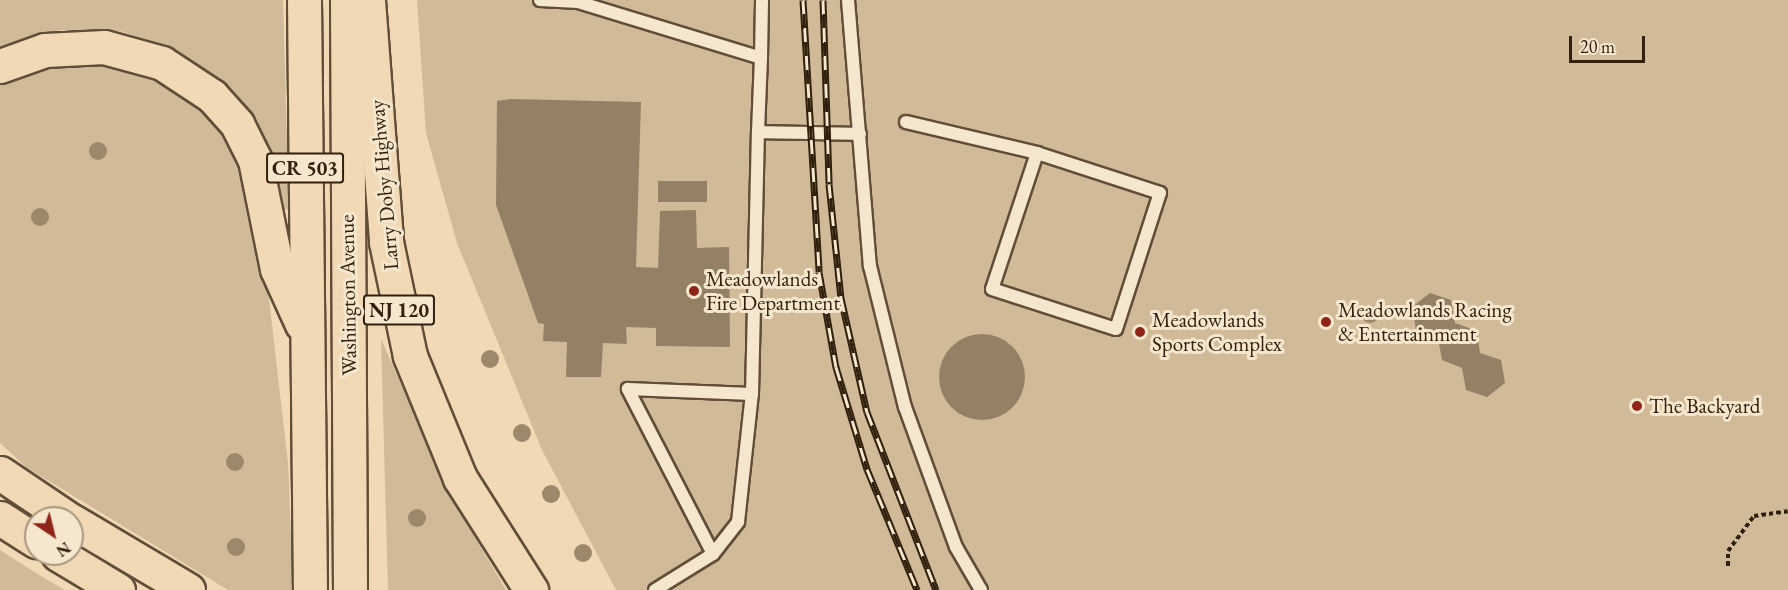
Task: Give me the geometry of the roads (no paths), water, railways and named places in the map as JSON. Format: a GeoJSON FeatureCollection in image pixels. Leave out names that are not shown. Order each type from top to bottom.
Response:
{"type":"FeatureCollection","features":[{"type":"Feature","properties":{"kind":"main road","name":"Washington Avenue"},"geometry":{"type":"LineString","coordinates":[[304,0],[309,590]]}},
{"type":"Feature","properties":{"kind":"main road","name":"Washington Avenue"},"geometry":{"type":"LineString","coordinates":[[347,0],[350,590]]}},
{"type":"Feature","properties":{"kind":"main road","name":"Larry Doby Highway"},"geometry":{"type":"LineString","coordinates":[[368,0],[386,242],[410,356],[460,478],[531,590]]}},
{"type":"Feature","properties":{"kind":"main road"},"geometry":{"type":"LineString","coordinates":[[0,66],[45,50],[104,47],[162,63],[212,96],[237,124],[255,160],[268,202],[277,269],[307,335]]}},
{"type":"Feature","properties":{"kind":"main road"},"geometry":{"type":"LineString","coordinates":[[0,473],[49,506]]}},
{"type":"Feature","properties":{"kind":"main road"},"geometry":{"type":"LineString","coordinates":[[0,518],[24,533]]}},
{"type":"Feature","properties":{"kind":"main road"},"geometry":{"type":"LineString","coordinates":[[84,528],[188,590]]}},
{"type":"Feature","properties":{"kind":"main road"},"geometry":{"type":"LineString","coordinates":[[78,566],[118,590]]}},
{"type":"Feature","properties":{"kind":"lane"},"geometry":{"type":"LineString","coordinates":[[540,0],[578,2],[761,58]]}},
{"type":"Feature","properties":{"kind":"lane"},"geometry":{"type":"LineString","coordinates":[[655,590],[713,554],[738,522],[752,394],[762,0]]}},
{"type":"Feature","properties":{"kind":"lane"},"geometry":{"type":"LineString","coordinates":[[848,0],[870,266],[905,407],[956,547],[981,590]]}},
{"type":"Feature","properties":{"kind":"lane"},"geometry":{"type":"LineString","coordinates":[[906,122],[1037,153],[1160,193],[1116,329],[992,289],[1037,153]]}},
{"type":"Feature","properties":{"kind":"lane"},"geometry":{"type":"LineString","coordinates":[[758,132],[860,134]]}},
{"type":"Feature","properties":{"kind":"lane"},"geometry":{"type":"LineString","coordinates":[[713,554],[628,389],[752,394]]}},
{"type":"Feature","properties":{"kind":"railway"},"geometry":{"type":"LineString","coordinates":[[803,0],[819,272],[836,367],[867,469],[917,590]]}},
{"type":"Feature","properties":{"kind":"railway"},"geometry":{"type":"LineString","coordinates":[[823,0],[829,184],[841,298],[867,412],[936,590]]}},
{"type":"Feature","properties":{"kind":"place","name":"Meadowlands Fire Department"},"geometry":{"type":"Point","coordinates":[694,291]}},
{"type":"Feature","properties":{"kind":"place","name":"Meadowlands Racing & Entertainment"},"geometry":{"type":"Point","coordinates":[1326,322]}},
{"type":"Feature","properties":{"kind":"place","name":"Meadowlands Sports Complex"},"geometry":{"type":"Point","coordinates":[1140,332]}},
{"type":"Feature","properties":{"kind":"place","name":"The Backyard"},"geometry":{"type":"Point","coordinates":[1637,406]}}]}
